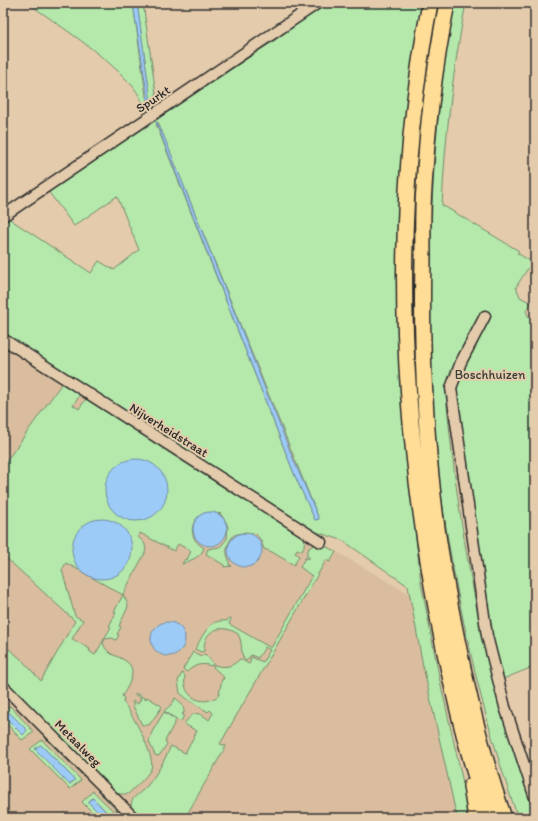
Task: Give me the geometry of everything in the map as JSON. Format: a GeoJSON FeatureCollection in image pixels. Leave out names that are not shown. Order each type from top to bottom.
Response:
{"type":"FeatureCollection","features":[{"type":"Feature","properties":{"kind":"highway"},"geometry":{"type":"LineString","coordinates":[[430,3],[416,94],[407,182],[404,311],[408,394],[417,486],[426,550],[441,636],[468,751],[489,818]]}},
{"type":"Feature","properties":{"kind":"highway"},"geometry":{"type":"LineString","coordinates":[[446,3],[432,103],[424,188],[422,311],[424,399],[431,484],[449,600],[470,703],[490,778],[504,818]]}},
{"type":"Feature","properties":{"kind":"highway"},"geometry":{"type":"LineString","coordinates":[[468,751],[476,818]]}},
{"type":"Feature","properties":{"kind":"street","name":"Spurkt"},"geometry":{"type":"LineString","coordinates":[[3,216],[318,3]]}},
{"type":"Feature","properties":{"kind":"street"},"geometry":{"type":"LineString","coordinates":[[485,316],[461,362],[451,388],[487,636],[505,707],[535,798]]}},
{"type":"Feature","properties":{"kind":"street","name":"Nijverheidstraat"},"geometry":{"type":"LineString","coordinates":[[3,339],[321,542]]}},
{"type":"Feature","properties":{"kind":"street","name":"Metaalweg"},"geometry":{"type":"LineString","coordinates":[[3,686],[134,818]]}},
{"type":"Feature","properties":{"kind":"shaded area"},"geometry":{"type":"Polygon","coordinates":[[[3,339],[330,548],[409,594],[463,818],[3,818],[3,339]]]}},
{"type":"Feature","properties":{"kind":"green space"},"geometry":{"type":"Polygon","coordinates":[[[28,3],[133,3],[147,103],[151,103],[137,3],[143,3],[157,101],[155,110],[147,110],[132,85],[118,71],[80,40],[28,3]]]}},
{"type":"Feature","properties":{"kind":"green space"},"geometry":{"type":"Polygon","coordinates":[[[326,3],[425,3],[401,367],[402,408],[421,583],[440,681],[471,818],[457,818],[423,666],[408,586],[342,540],[310,530],[3,336],[3,221],[8,218],[91,273],[99,261],[114,270],[139,250],[117,196],[74,226],[48,191],[176,104],[271,43],[326,3]],[[158,122],[156,124],[295,476],[315,520],[319,519],[158,122]]]}},
{"type":"Feature","properties":{"kind":"green space","name":"Boschhuizen"},"geometry":{"type":"Polygon","coordinates":[[[453,3],[466,3],[450,103],[442,205],[519,251],[517,253],[532,262],[516,287],[520,297],[531,303],[526,311],[529,318],[535,321],[535,666],[503,679],[502,711],[521,770],[535,799],[535,818],[518,818],[492,735],[477,679],[458,594],[449,546],[440,483],[433,395],[430,276],[436,139],[453,3]],[[448,399],[447,405],[450,433],[461,517],[481,628],[448,399]]]}},
{"type":"Feature","properties":{"kind":"green space"},"geometry":{"type":"Polygon","coordinates":[[[62,383],[80,395],[73,405],[79,409],[86,399],[229,491],[305,534],[302,551],[297,549],[295,553],[299,556],[294,565],[264,549],[260,539],[255,533],[246,532],[234,535],[227,546],[229,565],[232,566],[224,567],[224,565],[206,554],[208,549],[220,547],[227,539],[228,527],[220,513],[211,512],[198,517],[192,529],[193,536],[204,548],[203,551],[192,560],[182,564],[185,559],[187,560],[191,551],[178,544],[174,551],[140,533],[138,537],[142,540],[146,548],[145,553],[123,594],[128,605],[119,626],[121,627],[117,634],[119,635],[116,640],[112,638],[105,639],[103,643],[107,651],[123,659],[132,669],[131,679],[122,696],[124,698],[123,702],[142,734],[152,763],[149,772],[128,794],[114,794],[3,680],[3,655],[9,649],[21,659],[41,681],[75,621],[3,555],[3,466],[62,383]],[[66,563],[62,570],[75,616],[83,620],[72,639],[90,649],[89,651],[95,655],[111,627],[109,626],[116,613],[114,612],[123,595],[66,563]]]}},
{"type":"Feature","properties":{"kind":"green space"},"geometry":{"type":"Polygon","coordinates":[[[318,542],[336,552],[330,562],[326,560],[220,744],[226,746],[185,818],[138,818],[131,811],[131,803],[133,799],[154,777],[171,746],[185,753],[197,731],[184,724],[195,714],[201,715],[209,720],[213,713],[210,710],[208,712],[180,693],[178,681],[182,673],[185,676],[186,689],[190,694],[194,698],[206,701],[219,695],[222,679],[224,679],[223,676],[213,667],[214,665],[228,666],[234,664],[240,659],[249,664],[251,657],[263,662],[270,650],[265,647],[258,658],[251,655],[246,661],[243,656],[238,634],[226,629],[220,629],[210,633],[205,644],[204,651],[201,652],[195,649],[207,629],[216,622],[227,621],[230,617],[231,619],[229,624],[271,648],[312,576],[300,567],[305,558],[309,559],[309,557],[306,556],[309,548],[318,542]]]}},
{"type":"Feature","properties":{"kind":"green space"},"geometry":{"type":"Polygon","coordinates":[[[193,652],[201,656],[205,654],[213,663],[212,666],[199,665],[193,667],[187,672],[183,669],[193,652]]]}},
{"type":"Feature","properties":{"kind":"green space"},"geometry":{"type":"Polygon","coordinates":[[[134,694],[146,699],[147,697],[162,707],[149,725],[142,725],[133,706],[134,704],[132,703],[133,701],[138,704],[141,698],[134,694]]]}},
{"type":"Feature","properties":{"kind":"green space"},"geometry":{"type":"Polygon","coordinates":[[[175,698],[183,706],[184,713],[182,714],[184,715],[181,722],[164,711],[173,703],[175,698]]]}},
{"type":"Feature","properties":{"kind":"green space"},"geometry":{"type":"Polygon","coordinates":[[[10,706],[34,732],[22,740],[3,720],[3,711],[10,706]],[[9,712],[4,716],[27,730],[9,712]]]}},
{"type":"Feature","properties":{"kind":"green space"},"geometry":{"type":"Polygon","coordinates":[[[164,712],[176,720],[165,741],[167,744],[159,756],[155,755],[149,742],[152,732],[164,712]]]}},
{"type":"Feature","properties":{"kind":"green space"},"geometry":{"type":"Polygon","coordinates":[[[45,738],[47,738],[83,772],[83,776],[45,738]]]}},
{"type":"Feature","properties":{"kind":"green space"},"geometry":{"type":"Polygon","coordinates":[[[42,740],[81,780],[70,789],[30,749],[42,740]],[[42,746],[69,784],[75,780],[42,746]]]}},
{"type":"Feature","properties":{"kind":"green space"},"geometry":{"type":"Polygon","coordinates":[[[97,790],[101,790],[129,818],[124,818],[97,790]]]}},
{"type":"Feature","properties":{"kind":"green space"},"geometry":{"type":"Polygon","coordinates":[[[93,791],[120,818],[112,818],[93,798],[88,802],[104,818],[98,818],[82,802],[93,791]]]}},
{"type":"Feature","properties":{"kind":"water"},"geometry":{"type":"Polygon","coordinates":[[[133,3],[137,3],[151,103],[149,106],[133,3]]]}},
{"type":"Feature","properties":{"kind":"water"},"geometry":{"type":"Polygon","coordinates":[[[156,122],[165,139],[294,461],[319,519],[315,520],[295,476],[156,122]]]}},
{"type":"Feature","properties":{"kind":"water"},"geometry":{"type":"Polygon","coordinates":[[[136,459],[148,462],[158,468],[164,478],[167,490],[164,502],[158,512],[148,518],[136,521],[124,518],[114,512],[108,502],[105,490],[108,478],[114,468],[124,462],[136,459]]]}},
{"type":"Feature","properties":{"kind":"water"},"geometry":{"type":"Polygon","coordinates":[[[210,512],[222,517],[227,529],[222,541],[210,546],[198,541],[193,529],[198,517],[210,512]]]}},
{"type":"Feature","properties":{"kind":"water"},"geometry":{"type":"Polygon","coordinates":[[[102,519],[119,524],[127,532],[132,549],[127,566],[119,574],[102,579],[85,574],[77,566],[72,549],[77,532],[85,524],[102,519]]]}},
{"type":"Feature","properties":{"kind":"water"},"geometry":{"type":"Polygon","coordinates":[[[245,533],[257,538],[262,550],[257,562],[245,567],[233,562],[228,550],[233,538],[245,533]]]}},
{"type":"Feature","properties":{"kind":"water"},"geometry":{"type":"Polygon","coordinates":[[[165,622],[171,622],[175,623],[182,629],[185,639],[184,646],[178,653],[171,656],[165,656],[161,655],[154,649],[151,642],[151,636],[152,632],[158,625],[165,622]]]}},
{"type":"Feature","properties":{"kind":"water"},"geometry":{"type":"Polygon","coordinates":[[[9,712],[27,730],[23,735],[4,716],[9,712]]]}},
{"type":"Feature","properties":{"kind":"water"},"geometry":{"type":"Polygon","coordinates":[[[40,745],[75,780],[69,784],[35,749],[40,745]]]}},
{"type":"Feature","properties":{"kind":"water"},"geometry":{"type":"Polygon","coordinates":[[[93,798],[112,818],[104,818],[88,802],[93,798]]]}}]}
